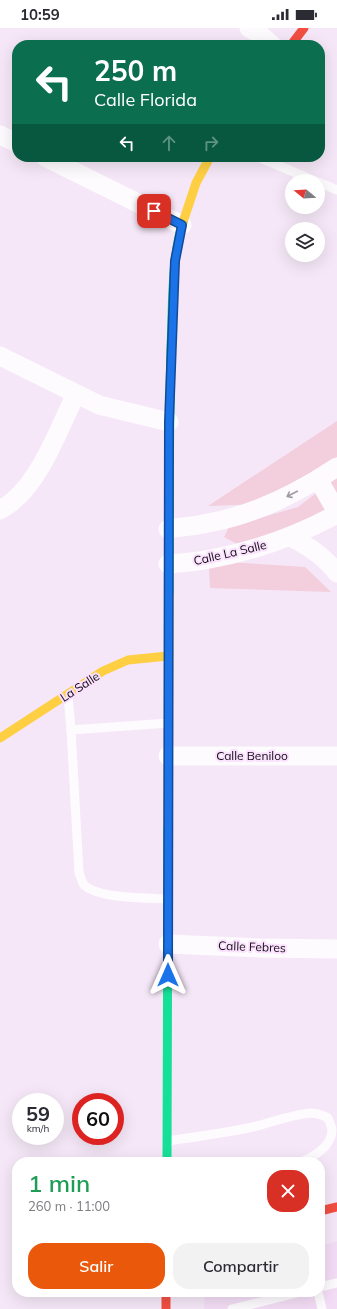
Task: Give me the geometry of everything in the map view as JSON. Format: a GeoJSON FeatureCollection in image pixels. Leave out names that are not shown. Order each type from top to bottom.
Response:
{"type":"FeatureCollection","features":[{"type":"Feature","properties":{"kind":"main road"},"geometry":{"type":"LineString","coordinates":[[295,40],[304,28]]}},
{"type":"Feature","properties":{"kind":"main road"},"geometry":{"type":"LineString","coordinates":[[167,1157],[168,529],[169,422],[175,261],[182,225],[196,183],[207,162]]}},
{"type":"Feature","properties":{"kind":"main road","name":"La Salle"},"geometry":{"type":"LineString","coordinates":[[0,738],[103,671],[128,660],[168,656]]}},
{"type":"Feature","properties":{"kind":"main road"},"geometry":{"type":"LineString","coordinates":[[325,1210],[337,1207]]}},
{"type":"Feature","properties":{"kind":"main road"},"geometry":{"type":"LineString","coordinates":[[166,1297],[166,1309]]}},
{"type":"Feature","properties":{"kind":"street"},"geometry":{"type":"LineString","coordinates":[[249,28],[266,40]]}},
{"type":"Feature","properties":{"kind":"street"},"geometry":{"type":"LineString","coordinates":[[0,135],[12,141]]}},
{"type":"Feature","properties":{"kind":"street"},"geometry":{"type":"LineString","coordinates":[[55,162],[182,225]]}},
{"type":"Feature","properties":{"kind":"street"},"geometry":{"type":"LineString","coordinates":[[0,356],[99,405],[169,422]]}},
{"type":"Feature","properties":{"kind":"street"},"geometry":{"type":"LineString","coordinates":[[0,510],[13,501],[30,482],[43,462],[76,394]]}},
{"type":"Feature","properties":{"kind":"street"},"geometry":{"type":"LineString","coordinates":[[168,529],[209,523],[243,514],[276,502],[308,486],[337,467]]}},
{"type":"Feature","properties":{"kind":"street"},"geometry":{"type":"LineString","coordinates":[[318,479],[337,513]]}},
{"type":"Feature","properties":{"kind":"street","name":"Calle La Salle"},"geometry":{"type":"LineString","coordinates":[[168,564],[203,561],[262,547],[315,526],[337,513]]}},
{"type":"Feature","properties":{"kind":"street"},"geometry":{"type":"LineString","coordinates":[[290,537],[312,548],[334,568]]}},
{"type":"Feature","properties":{"kind":"street","name":"Calle Beniloo"},"geometry":{"type":"LineString","coordinates":[[168,756],[337,756]]}},
{"type":"Feature","properties":{"kind":"street","name":"Calle Febres"},"geometry":{"type":"LineString","coordinates":[[168,944],[260,948],[337,949]]}},
{"type":"Feature","properties":{"kind":"lane"},"geometry":{"type":"LineString","coordinates":[[270,162],[298,174]]}},
{"type":"Feature","properties":{"kind":"lane"},"geometry":{"type":"LineString","coordinates":[[325,185],[337,190]]}},
{"type":"Feature","properties":{"kind":"lane"},"geometry":{"type":"LineString","coordinates":[[68,695],[79,873],[84,884],[93,890],[111,895],[168,899]]}},
{"type":"Feature","properties":{"kind":"lane"},"geometry":{"type":"LineString","coordinates":[[71,730],[168,723]]}},
{"type":"Feature","properties":{"kind":"lane"},"geometry":{"type":"LineString","coordinates":[[167,1141],[221,1133],[295,1115],[312,1113],[321,1114],[328,1118],[332,1129],[330,1140],[323,1150],[310,1157]]}},
{"type":"Feature","properties":{"kind":"lane"},"geometry":{"type":"LineString","coordinates":[[325,1286],[337,1283]]}},
{"type":"Feature","properties":{"kind":"lane"},"geometry":{"type":"LineString","coordinates":[[232,1309],[281,1297]]}},
{"type":"Feature","properties":{"kind":"lane"},"geometry":{"type":"LineString","coordinates":[[319,1297],[322,1309]]}},
{"type":"Feature","properties":{"kind":"shaded area"},"geometry":{"type":"Polygon","coordinates":[[[337,421],[337,457],[305,479],[260,504],[208,506],[337,421]]]}},
{"type":"Feature","properties":{"kind":"shaded area"},"geometry":{"type":"Polygon","coordinates":[[[337,477],[337,505],[282,536],[239,545],[224,537],[229,527],[298,507],[337,477]]]}},
{"type":"Feature","properties":{"kind":"shaded area"},"geometry":{"type":"Polygon","coordinates":[[[227,562],[305,567],[331,592],[210,588],[209,566],[227,562]]]}},
{"type":"Feature","properties":{"kind":"shaded area"},"geometry":{"type":"Polygon","coordinates":[[[337,1241],[337,1309],[204,1309],[205,1297],[325,1297],[325,1245],[337,1241]]]}},
{"type":"Feature","properties":{"kind":"traffic: fast"},"geometry":{"type":"LineString","coordinates":[[169,594],[171,346],[174,267],[183,222]]}},
{"type":"Feature","properties":{"kind":"traffic: fast"},"geometry":{"type":"LineString","coordinates":[[167,1157],[168,828]]}},
{"type":"Feature","properties":{"kind":"traffic: slow"},"geometry":{"type":"LineString","coordinates":[[183,222],[196,183],[207,162]]}},
{"type":"Feature","properties":{"kind":"traffic: slow"},"geometry":{"type":"LineString","coordinates":[[168,828],[169,594]]}},
{"type":"Feature","properties":{"kind":"traffic: slow"},"geometry":{"type":"LineString","coordinates":[[0,738],[103,671],[128,660],[168,656]]}},
{"type":"Feature","properties":{"kind":"traffic: jam"},"geometry":{"type":"LineString","coordinates":[[295,40],[304,28]]}},
{"type":"Feature","properties":{"kind":"traffic: jam"},"geometry":{"type":"LineString","coordinates":[[325,1210],[337,1207]]}},
{"type":"Feature","properties":{"kind":"traffic: jam"},"geometry":{"type":"LineString","coordinates":[[166,1297],[166,1309]]}},
{"type":"Feature","properties":{"kind":"route"},"geometry":{"type":"LineString","coordinates":[[154,211],[182,225],[175,261],[169,422],[168,975]]}}]}
